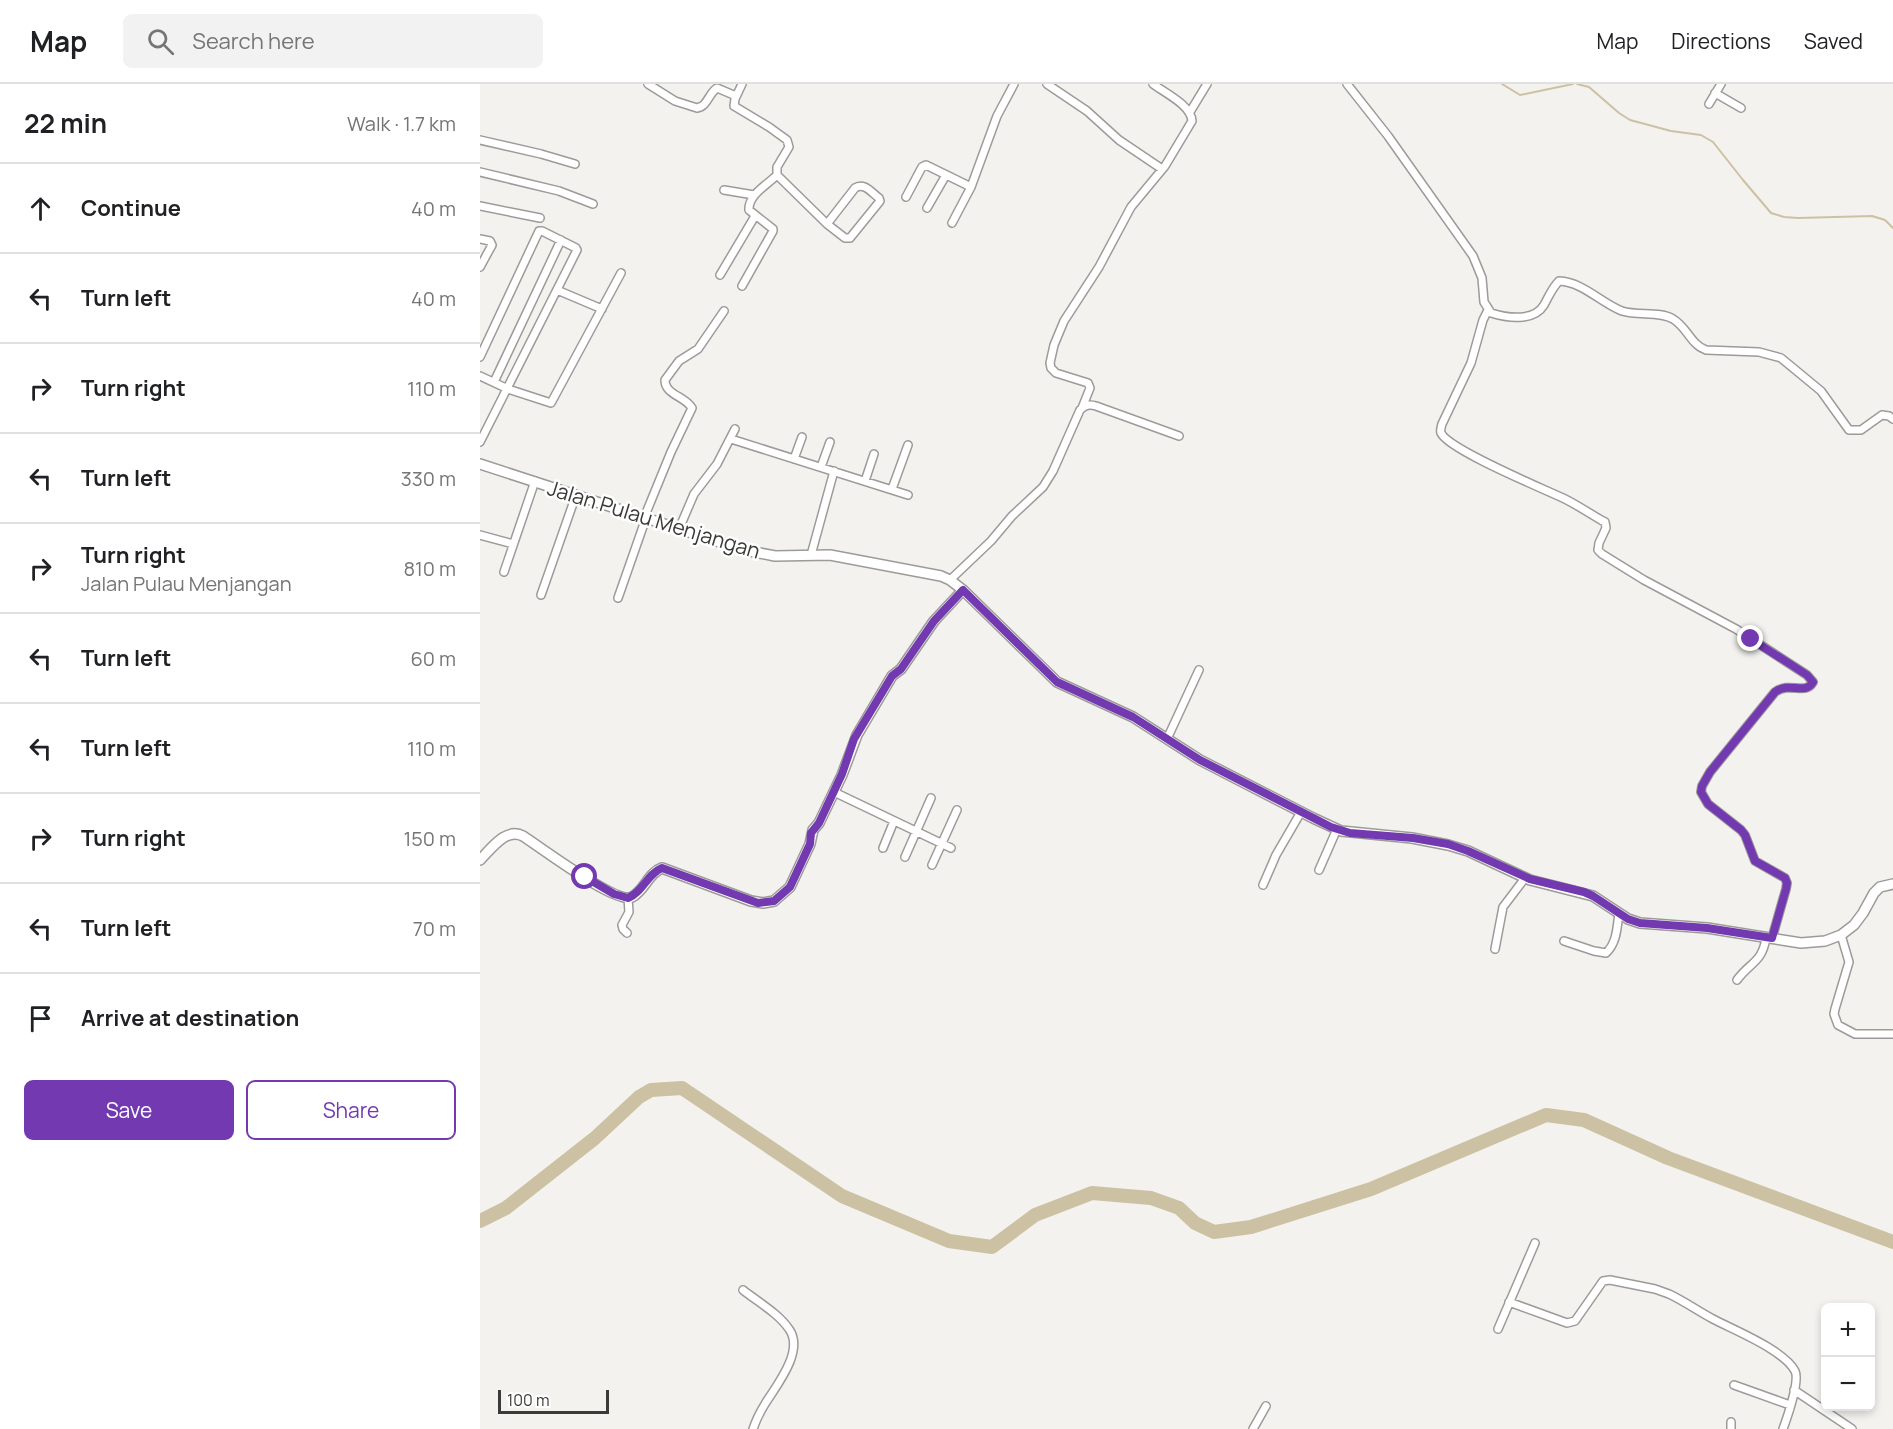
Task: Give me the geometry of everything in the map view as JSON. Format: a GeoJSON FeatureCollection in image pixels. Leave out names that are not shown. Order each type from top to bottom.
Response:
{"type":"FeatureCollection","features":[{"type":"Feature","properties":{"kind":"street"},"geometry":{"type":"LineString","coordinates":[[648,84],[675,101],[697,108],[705,105],[710,94],[718,86],[736,96]]}},
{"type":"Feature","properties":{"kind":"street"},"geometry":{"type":"LineString","coordinates":[[742,84],[734,103],[736,108],[787,140],[789,147],[777,167],[777,175],[827,224],[845,238],[850,238],[880,199],[860,185],[855,188],[827,224]]}},
{"type":"Feature","properties":{"kind":"street"},"geometry":{"type":"LineString","coordinates":[[952,222],[971,187],[997,116],[1014,84]]}},
{"type":"Feature","properties":{"kind":"street"},"geometry":{"type":"LineString","coordinates":[[1047,84],[1087,111],[1119,140],[1162,169]]}},
{"type":"Feature","properties":{"kind":"street"},"geometry":{"type":"LineString","coordinates":[[950,580],[991,541],[1046,482],[1082,408],[1090,385],[1087,382],[1056,373],[1051,368],[1051,356],[1056,337],[1099,267],[1131,207],[1174,153],[1192,121],[1190,112],[1153,84]]}},
{"type":"Feature","properties":{"kind":"street"},"geometry":{"type":"LineString","coordinates":[[1190,112],[1207,84]]}},
{"type":"Feature","properties":{"kind":"street"},"geometry":{"type":"LineString","coordinates":[[1347,84],[1388,136],[1473,256],[1482,278],[1484,302],[1491,313],[1511,317],[1528,316],[1538,312],[1543,308],[1554,285],[1559,281],[1566,281],[1623,311],[1668,316],[1676,320],[1699,348],[1759,352],[1781,357],[1821,391],[1848,430],[1861,430],[1882,415],[1893,419]]}},
{"type":"Feature","properties":{"kind":"street"},"geometry":{"type":"LineString","coordinates":[[1709,104],[1721,84]]}},
{"type":"Feature","properties":{"kind":"street"},"geometry":{"type":"LineString","coordinates":[[1715,93],[1741,108]]}},
{"type":"Feature","properties":{"kind":"street"},"geometry":{"type":"LineString","coordinates":[[480,140],[576,164]]}},
{"type":"Feature","properties":{"kind":"street"},"geometry":{"type":"LineString","coordinates":[[906,197],[923,165],[971,187]]}},
{"type":"Feature","properties":{"kind":"street"},"geometry":{"type":"LineString","coordinates":[[480,172],[560,191],[593,204]]}},
{"type":"Feature","properties":{"kind":"street"},"geometry":{"type":"LineString","coordinates":[[742,286],[773,232],[773,229],[749,210],[750,200],[777,175]]}},
{"type":"Feature","properties":{"kind":"street"},"geometry":{"type":"LineString","coordinates":[[927,208],[946,175]]}},
{"type":"Feature","properties":{"kind":"street"},"geometry":{"type":"LineString","coordinates":[[724,190],[754,195]]}},
{"type":"Feature","properties":{"kind":"street"},"geometry":{"type":"LineString","coordinates":[[480,206],[540,218]]}},
{"type":"Feature","properties":{"kind":"street"},"geometry":{"type":"LineString","coordinates":[[720,275],[755,216]]}},
{"type":"Feature","properties":{"kind":"street"},"geometry":{"type":"LineString","coordinates":[[480,357],[537,234],[542,231],[574,246],[577,250],[480,442]]}},
{"type":"Feature","properties":{"kind":"street"},"geometry":{"type":"LineString","coordinates":[[480,239],[490,241],[492,245],[480,267]]}},
{"type":"Feature","properties":{"kind":"street"},"geometry":{"type":"LineString","coordinates":[[494,382],[561,240]]}},
{"type":"Feature","properties":{"kind":"street"},"geometry":{"type":"LineString","coordinates":[[480,376],[508,389],[551,403],[621,273]]}},
{"type":"Feature","properties":{"kind":"street"},"geometry":{"type":"LineString","coordinates":[[557,290],[602,309]]}},
{"type":"Feature","properties":{"kind":"street"},"geometry":{"type":"LineString","coordinates":[[1488,310],[1471,363],[1442,424],[1440,430],[1442,435],[1488,463],[1564,499],[1601,520],[1606,525],[1598,550],[1602,554],[1644,580],[1736,629],[1801,671],[1813,682],[1806,689],[1785,687],[1775,692],[1710,772],[1702,786],[1701,792],[1708,804],[1745,835],[1755,861],[1785,878],[1787,883],[1764,949],[1758,959],[1737,980]]}},
{"type":"Feature","properties":{"kind":"street"},"geometry":{"type":"LineString","coordinates":[[618,598],[645,518],[671,452],[692,408],[687,401],[665,387],[664,380],[679,362],[698,349],[724,311]]}},
{"type":"Feature","properties":{"kind":"street"},"geometry":{"type":"LineString","coordinates":[[1082,408],[1088,405],[1096,406],[1179,436]]}},
{"type":"Feature","properties":{"kind":"street"},"geometry":{"type":"LineString","coordinates":[[679,529],[694,494],[717,464],[735,429]]}},
{"type":"Feature","properties":{"kind":"street"},"geometry":{"type":"LineString","coordinates":[[794,459],[802,437]]}},
{"type":"Feature","properties":{"kind":"street"},"geometry":{"type":"LineString","coordinates":[[731,439],[908,495]]}},
{"type":"Feature","properties":{"kind":"street"},"geometry":{"type":"LineString","coordinates":[[821,467],[830,442]]}},
{"type":"Feature","properties":{"kind":"street"},"geometry":{"type":"LineString","coordinates":[[892,489],[908,445]]}},
{"type":"Feature","properties":{"kind":"street"},"geometry":{"type":"LineString","coordinates":[[865,481],[874,454]]}},
{"type":"Feature","properties":{"kind":"street","name":"Jalan Pulau Menjangan"},"geometry":{"type":"LineString","coordinates":[[480,464],[744,550],[775,556],[830,555],[923,572],[950,580],[1057,682],[1133,717],[1200,760],[1337,829],[1359,834],[1390,835],[1448,844],[1525,878],[1584,892],[1640,923],[1707,928],[1801,943],[1825,941],[1841,935]]}},
{"type":"Feature","properties":{"kind":"street"},"geometry":{"type":"LineString","coordinates":[[811,555],[834,471]]}},
{"type":"Feature","properties":{"kind":"street"},"geometry":{"type":"LineString","coordinates":[[504,572],[535,481]]}},
{"type":"Feature","properties":{"kind":"street"},"geometry":{"type":"LineString","coordinates":[[541,595],[576,495]]}},
{"type":"Feature","properties":{"kind":"street"},"geometry":{"type":"LineString","coordinates":[[480,535],[513,544]]}},
{"type":"Feature","properties":{"kind":"street"},"geometry":{"type":"LineString","coordinates":[[480,860],[507,835],[519,834],[604,889],[621,897],[628,898],[636,894],[655,871],[662,868],[758,903],[774,901],[790,887],[810,844],[811,833],[819,823],[847,762],[854,739],[890,680],[901,669],[934,621],[963,590]]}},
{"type":"Feature","properties":{"kind":"street"},"geometry":{"type":"LineString","coordinates":[[1167,739],[1199,670]]}},
{"type":"Feature","properties":{"kind":"street"},"geometry":{"type":"LineString","coordinates":[[834,792],[951,848]]}},
{"type":"Feature","properties":{"kind":"street"},"geometry":{"type":"LineString","coordinates":[[905,857],[931,798]]}},
{"type":"Feature","properties":{"kind":"street"},"geometry":{"type":"LineString","coordinates":[[932,865],[957,810]]}},
{"type":"Feature","properties":{"kind":"street"},"geometry":{"type":"LineString","coordinates":[[1263,885],[1276,855],[1301,812]]}},
{"type":"Feature","properties":{"kind":"street"},"geometry":{"type":"LineString","coordinates":[[883,848],[894,821]]}},
{"type":"Feature","properties":{"kind":"street"},"geometry":{"type":"LineString","coordinates":[[1319,870],[1337,829]]}},
{"type":"Feature","properties":{"kind":"street"},"geometry":{"type":"LineString","coordinates":[[1495,949],[1503,907],[1525,878]]}},
{"type":"Feature","properties":{"kind":"street"},"geometry":{"type":"LineString","coordinates":[[1893,884],[1880,887],[1854,925],[1841,935],[1849,961],[1834,1009],[1838,1025],[1855,1034],[1893,1034]]}},
{"type":"Feature","properties":{"kind":"street"},"geometry":{"type":"LineString","coordinates":[[627,933],[622,925],[629,912],[628,898]]}},
{"type":"Feature","properties":{"kind":"street"},"geometry":{"type":"LineString","coordinates":[[1564,941],[1606,953],[1612,947],[1615,939],[1619,913]]}},
{"type":"Feature","properties":{"kind":"street"},"geometry":{"type":"LineString","coordinates":[[1498,1329],[1535,1243]]}},
{"type":"Feature","properties":{"kind":"street"},"geometry":{"type":"LineString","coordinates":[[1509,1302],[1567,1323],[1575,1320],[1603,1281],[1610,1280],[1662,1292],[1760,1343],[1776,1353],[1795,1372],[1794,1390],[1783,1429]]}},
{"type":"Feature","properties":{"kind":"street"},"geometry":{"type":"LineString","coordinates":[[743,1290],[784,1323],[790,1330],[793,1340],[786,1372],[764,1406],[753,1429]]}},
{"type":"Feature","properties":{"kind":"street"},"geometry":{"type":"LineString","coordinates":[[1734,1385],[1790,1405]]}},
{"type":"Feature","properties":{"kind":"street"},"geometry":{"type":"LineString","coordinates":[[1794,1390],[1852,1429]]}},
{"type":"Feature","properties":{"kind":"street"},"geometry":{"type":"LineString","coordinates":[[1253,1429],[1266,1406]]}},
{"type":"Feature","properties":{"kind":"waterway"},"geometry":{"type":"LineString","coordinates":[[1502,84],[1520,95],[1573,84]]}},
{"type":"Feature","properties":{"kind":"waterway"},"geometry":{"type":"LineString","coordinates":[[1577,84],[1589,87],[1630,120],[1671,131],[1701,135],[1713,142],[1771,213],[1798,218],[1872,216],[1885,220],[1893,228]]}},
{"type":"Feature","properties":{"kind":"waterway"},"geometry":{"type":"LineString","coordinates":[[480,1221],[506,1208],[595,1138],[639,1097],[651,1090],[682,1088],[842,1196],[949,1241],[992,1247],[1035,1215],[1092,1193],[1151,1198],[1179,1208],[1195,1223],[1214,1232],[1251,1227],[1371,1189],[1546,1115],[1584,1120],[1668,1158],[1893,1242]]}},
{"type":"Feature","properties":{"kind":"route"},"geometry":{"type":"LineString","coordinates":[[585,877],[614,894],[628,898],[634,896],[655,871],[662,868],[758,903],[768,903],[780,898],[796,877],[810,844],[811,833],[819,823],[837,786],[852,744],[892,676],[901,669],[934,621],[963,590],[1046,674],[1057,682],[1133,717],[1200,760],[1331,827],[1350,833],[1378,834],[1448,844],[1543,884],[1584,892],[1628,919],[1640,923],[1707,928],[1772,938],[1786,889],[1785,878],[1755,861],[1745,835],[1708,804],[1701,792],[1710,772],[1775,692],[1785,687],[1806,689],[1813,682],[1807,675],[1751,639]]}}]}
